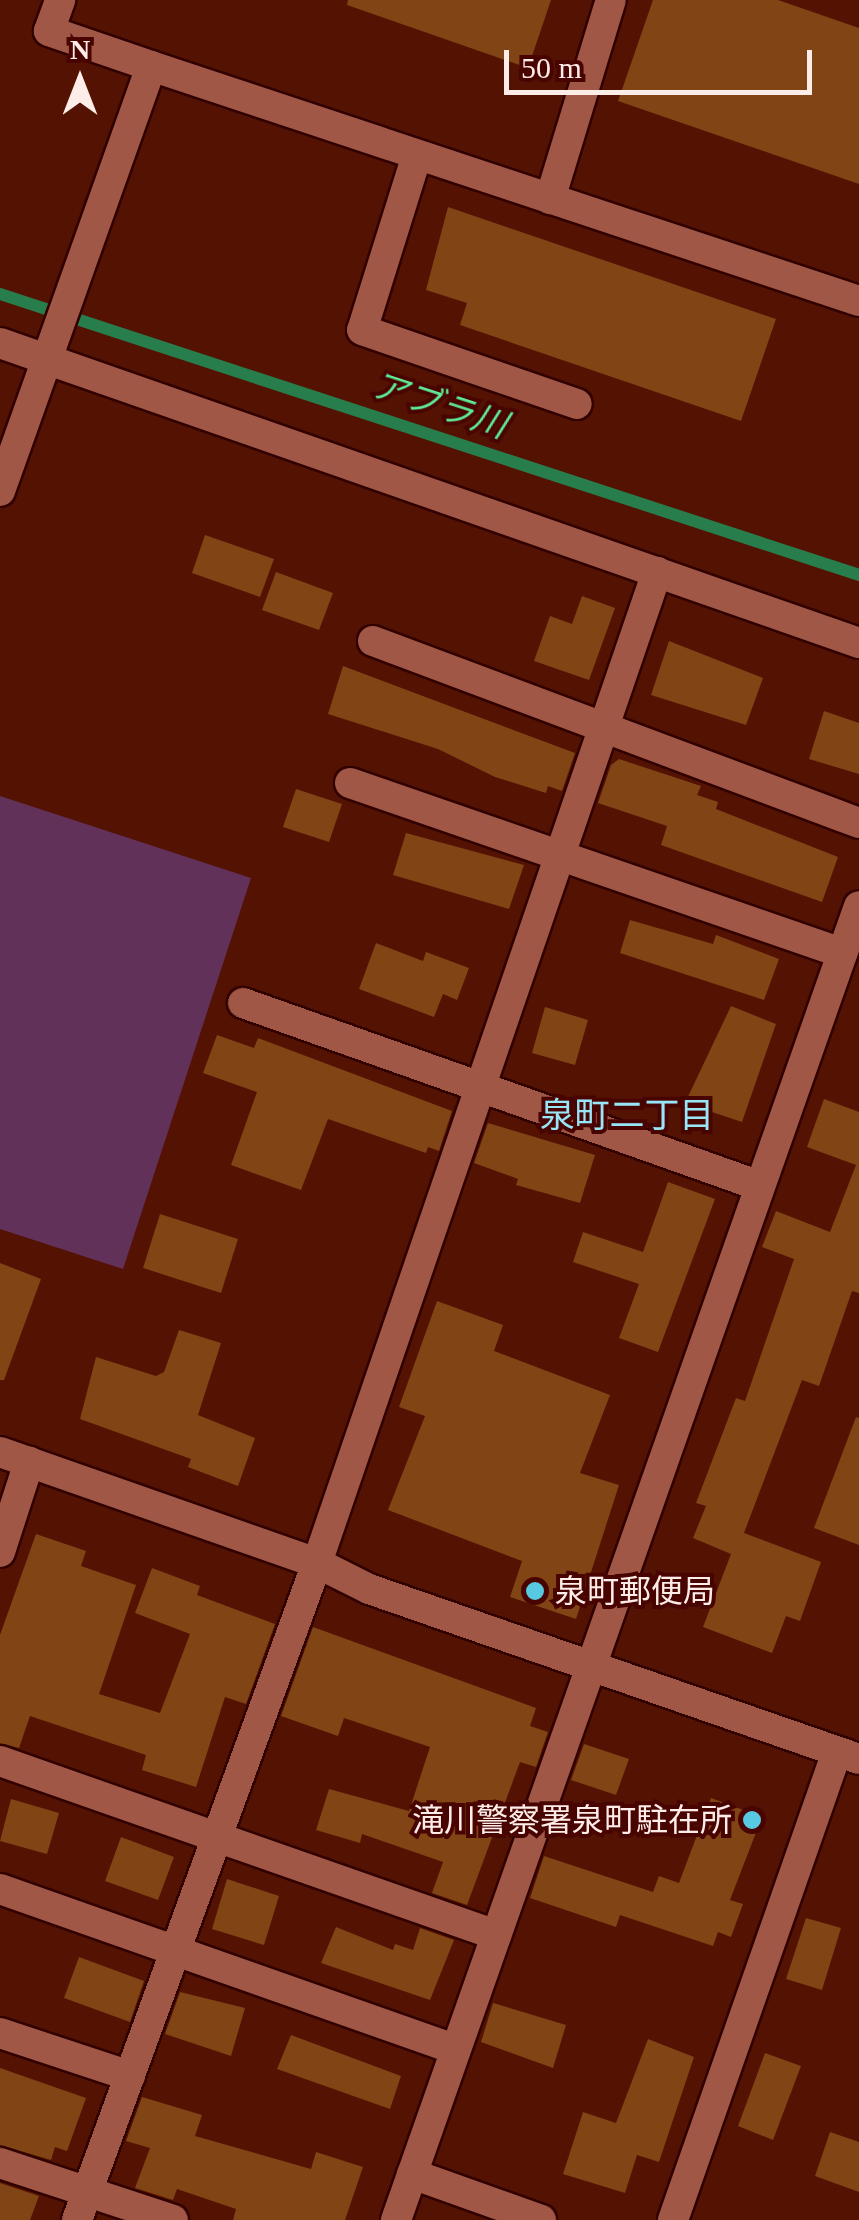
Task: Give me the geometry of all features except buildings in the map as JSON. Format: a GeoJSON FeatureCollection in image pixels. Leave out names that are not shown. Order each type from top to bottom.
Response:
{"type":"FeatureCollection","features":[{"type":"Feature","properties":{"kind":"street"},"geometry":{"type":"LineString","coordinates":[[60,0],[49,31],[859,301]]}},
{"type":"Feature","properties":{"kind":"street"},"geometry":{"type":"LineString","coordinates":[[550,199],[611,0]]}},
{"type":"Feature","properties":{"kind":"street"},"geometry":{"type":"LineString","coordinates":[[0,491],[151,66]]}},
{"type":"Feature","properties":{"kind":"street"},"geometry":{"type":"LineString","coordinates":[[417,155],[362,330],[577,404]]}},
{"type":"Feature","properties":{"kind":"street"},"geometry":{"type":"LineString","coordinates":[[0,343],[859,643]]}},
{"type":"Feature","properties":{"kind":"street"},"geometry":{"type":"LineString","coordinates":[[82,2206],[317,1562],[656,572]]}},
{"type":"Feature","properties":{"kind":"street"},"geometry":{"type":"LineString","coordinates":[[373,641],[602,730],[859,823]]}},
{"type":"Feature","properties":{"kind":"street"},"geometry":{"type":"LineString","coordinates":[[350,782],[842,952]]}},
{"type":"Feature","properties":{"kind":"street"},"geometry":{"type":"LineString","coordinates":[[396,2220],[859,906]]}},
{"type":"Feature","properties":{"kind":"street"},"geometry":{"type":"LineString","coordinates":[[243,1002],[481,1083],[760,1186]]}},
{"type":"Feature","properties":{"kind":"street"},"geometry":{"type":"LineString","coordinates":[[0,1452],[317,1562],[368,1589],[848,1755],[673,2220]]}},
{"type":"Feature","properties":{"kind":"street"},"geometry":{"type":"LineString","coordinates":[[0,1552],[29,1462]]}},
{"type":"Feature","properties":{"kind":"street"},"geometry":{"type":"LineString","coordinates":[[0,1761],[496,1935]]}},
{"type":"Feature","properties":{"kind":"street"},"geometry":{"type":"LineString","coordinates":[[0,1889],[177,1946],[455,2049]]}},
{"type":"Feature","properties":{"kind":"street"},"geometry":{"type":"LineString","coordinates":[[0,2033],[130,2076]]}},
{"type":"Feature","properties":{"kind":"street"},"geometry":{"type":"LineString","coordinates":[[0,2163],[82,2206],[174,2220]]}},
{"type":"Feature","properties":{"kind":"street"},"geometry":{"type":"LineString","coordinates":[[412,2174],[541,2220]]}},
{"type":"Feature","properties":{"kind":"shaded area"},"geometry":{"type":"Polygon","coordinates":[[[0,796],[251,878],[123,1269],[0,1229],[0,796]]]}},
{"type":"Feature","properties":{"kind":"waterway","name":"アブラ川"},"geometry":{"type":"LineString","coordinates":[[0,294],[859,575]]}},
{"type":"Feature","properties":{"kind":"place","name":"泉町郵便局"},"geometry":{"type":"Point","coordinates":[535,1591]}},
{"type":"Feature","properties":{"kind":"place","name":"滝川警察署泉町駐在所"},"geometry":{"type":"Point","coordinates":[752,1820]}},
{"type":"Feature","properties":{"kind":"district","name":"泉町二丁目"},"geometry":{"type":"Point","coordinates":[627,1116]}}]}
